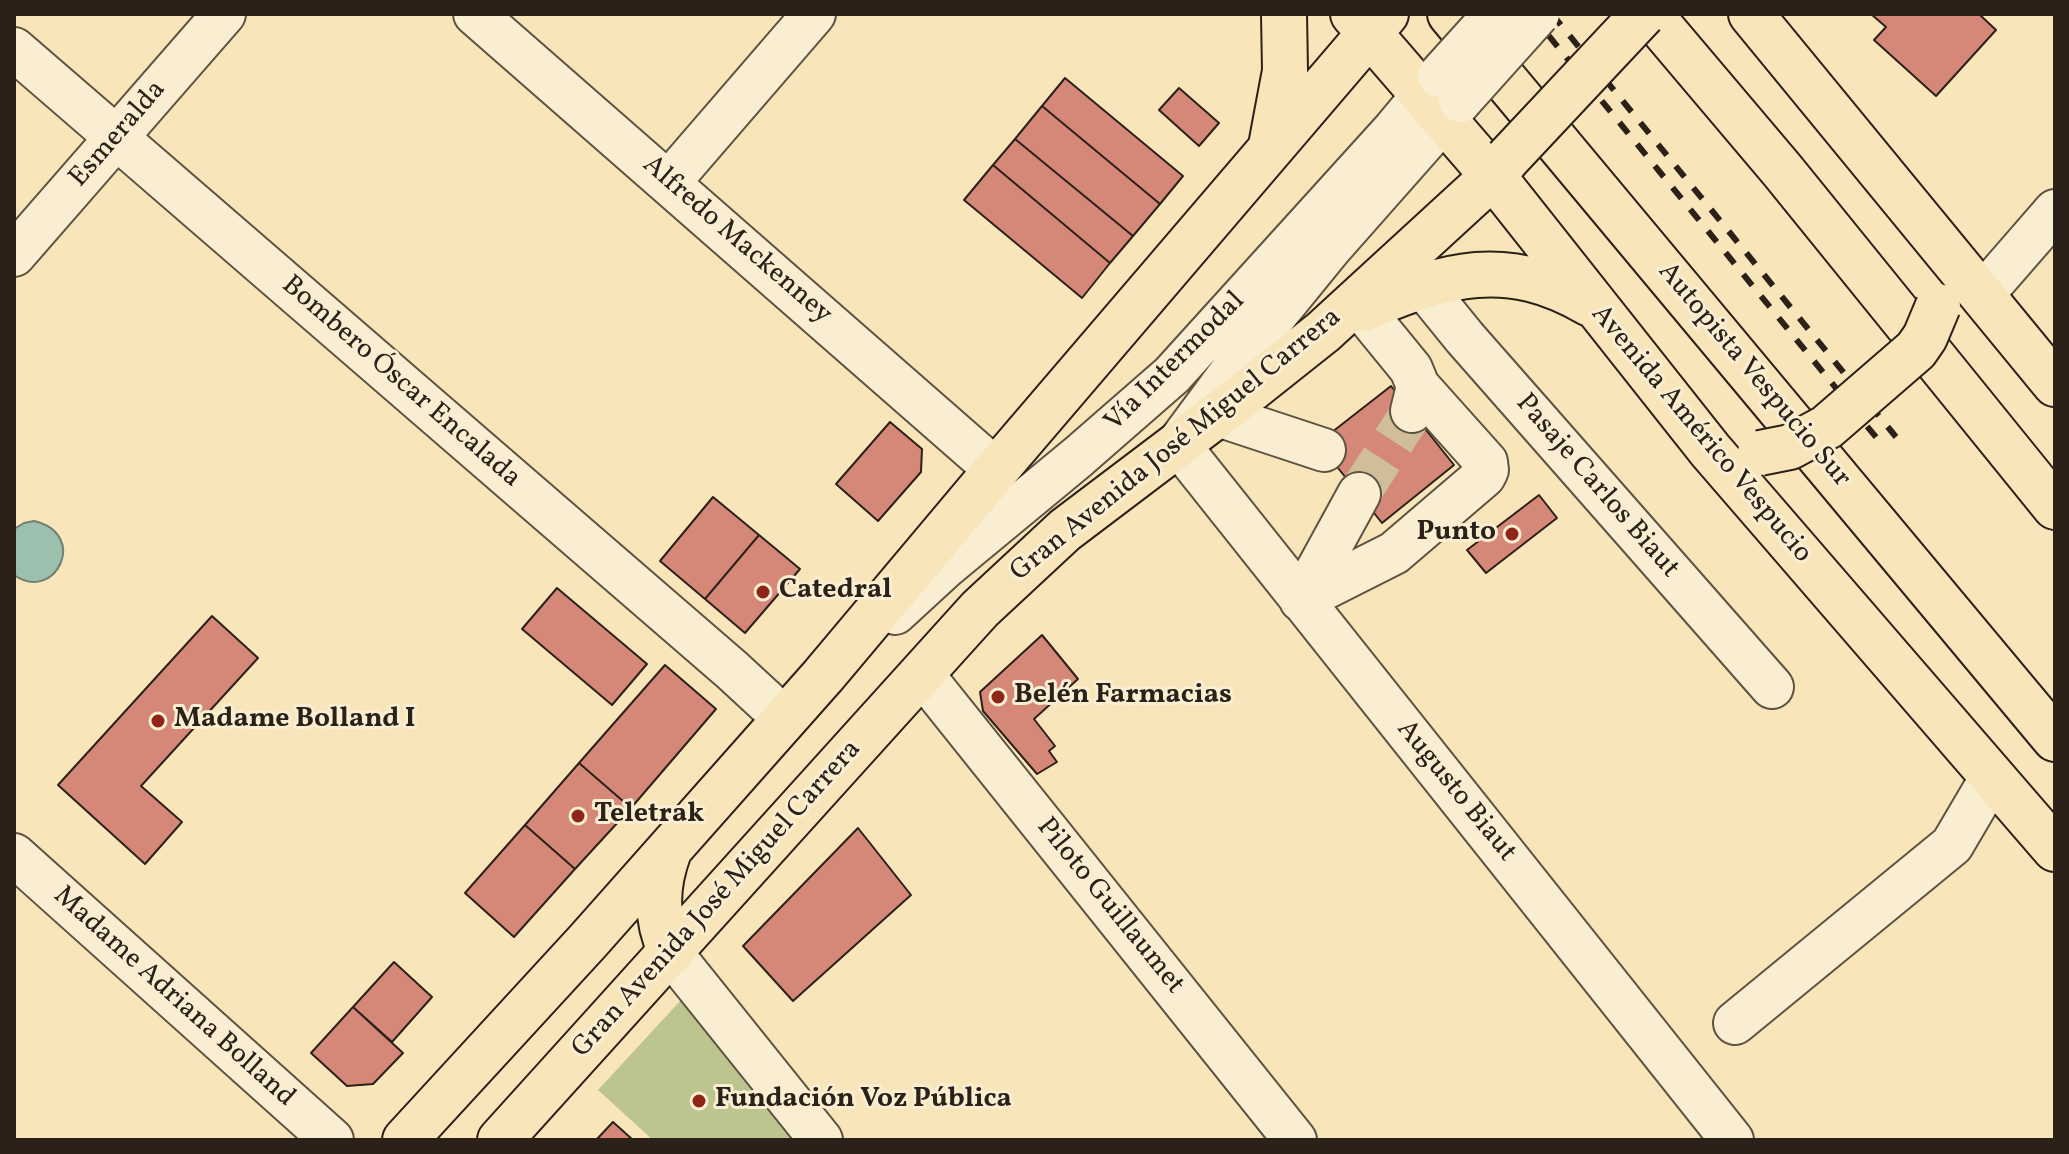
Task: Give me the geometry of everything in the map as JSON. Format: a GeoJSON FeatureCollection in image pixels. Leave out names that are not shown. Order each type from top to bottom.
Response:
{"type":"FeatureCollection","features":[{"type":"Feature","properties":{"kind":"main road"},"geometry":{"type":"LineString","coordinates":[[1269,151],[1285,71],[1284,14]]}},
{"type":"Feature","properties":{"kind":"main road","name":"Autopista Vespucio Sur"},"geometry":{"type":"LineString","coordinates":[[1450,14],[2055,739]]}},
{"type":"Feature","properties":{"kind":"main road","name":"Gran Avenida José Miguel Carrera"},"geometry":{"type":"LineString","coordinates":[[500,1140],[980,609],[1065,530],[1323,332],[1500,167],[1643,14]]}},
{"type":"Feature","properties":{"kind":"main road"},"geometry":{"type":"LineString","coordinates":[[1650,14],[1782,170],[2055,507]]}},
{"type":"Feature","properties":{"kind":"main road"},"geometry":{"type":"LineString","coordinates":[[1751,14],[2055,384]]}},
{"type":"Feature","properties":{"kind":"main road"},"geometry":{"type":"LineString","coordinates":[[1776,14],[1789,59]]}},
{"type":"Feature","properties":{"kind":"main road"},"geometry":{"type":"LineString","coordinates":[[405,1140],[823,676],[1269,151],[1370,20]]}},
{"type":"Feature","properties":{"kind":"main road","name":"Avenida Américo Vespucio"},"geometry":{"type":"LineString","coordinates":[[1370,20],[1500,167],[1593,305],[1710,450],[2055,849]]}},
{"type":"Feature","properties":{"kind":"main road"},"geometry":{"type":"LineString","coordinates":[[1710,450],[1760,453],[1790,447],[1827,427],[1916,350],[1938,306],[1943,245]]}},
{"type":"Feature","properties":{"kind":"main road"},"geometry":{"type":"LineString","coordinates":[[1323,332],[1362,309],[1422,285],[1455,276],[1507,275],[1552,285],[1593,305]]}},
{"type":"Feature","properties":{"kind":"main road"},"geometry":{"type":"LineString","coordinates":[[670,848],[663,868],[658,907],[660,923],[671,953]]}},
{"type":"Feature","properties":{"kind":"street","name":"Esmeralda"},"geometry":{"type":"LineString","coordinates":[[14,255],[224,14]]}},
{"type":"Feature","properties":{"kind":"street","name":"Alfredo Mackenney"},"geometry":{"type":"LineString","coordinates":[[475,14],[996,470]]}},
{"type":"Feature","properties":{"kind":"street"},"geometry":{"type":"LineString","coordinates":[[669,182],[814,14]]}},
{"type":"Feature","properties":{"kind":"street","name":"Vía Intermodal"},"geometry":{"type":"LineString","coordinates":[[1178,444],[1442,98],[1495,14]]}},
{"type":"Feature","properties":{"kind":"street","name":"Vía Intermodal"},"geometry":{"type":"LineString","coordinates":[[823,676],[945,567],[1172,375],[1442,98],[1538,14]]}},
{"type":"Feature","properties":{"kind":"street","name":"Bombero Óscar Encalada"},"geometry":{"type":"LineString","coordinates":[[14,49],[785,719]]}},
{"type":"Feature","properties":{"kind":"street"},"geometry":{"type":"LineString","coordinates":[[1982,295],[2055,211]]}},
{"type":"Feature","properties":{"kind":"street","name":"Pasaje Carlos Biaut"},"geometry":{"type":"LineString","coordinates":[[1422,285],[1772,687]]}},
{"type":"Feature","properties":{"kind":"street"},"geometry":{"type":"LineString","coordinates":[[1301,600],[1394,553],[1484,476],[1487,470],[1486,462],[1415,399],[1401,355],[1362,309]]}},
{"type":"Feature","properties":{"kind":"street"},"geometry":{"type":"LineString","coordinates":[[1218,415],[1324,450]]}},
{"type":"Feature","properties":{"kind":"street","name":"Augusto Biaut"},"geometry":{"type":"LineString","coordinates":[[1178,444],[1732,1140]]}},
{"type":"Feature","properties":{"kind":"street"},"geometry":{"type":"LineString","coordinates":[[1301,600],[1359,494]]}},
{"type":"Feature","properties":{"kind":"street","name":"Piloto Guillaumet"},"geometry":{"type":"LineString","coordinates":[[922,674],[1295,1140]]}},
{"type":"Feature","properties":{"kind":"street"},"geometry":{"type":"LineString","coordinates":[[1735,1023],[1952,845],[1992,777]]}},
{"type":"Feature","properties":{"kind":"street","name":"Madame Adriana Bolland"},"geometry":{"type":"LineString","coordinates":[[14,855],[332,1140]]}},
{"type":"Feature","properties":{"kind":"street"},"geometry":{"type":"LineString","coordinates":[[671,953],[821,1140]]}},
{"type":"Feature","properties":{"kind":"green space"},"geometry":{"type":"Polygon","coordinates":[[[682,999],[796,1140],[653,1140],[598,1090],[682,999]]]}},
{"type":"Feature","properties":{"kind":"shaded area"},"geometry":{"type":"Polygon","coordinates":[[[34,521],[51,528],[60,539],[63,551],[60,564],[53,574],[42,581],[29,582],[14,575],[14,529],[34,521]]]}},
{"type":"Feature","properties":{"kind":"building"},"geometry":{"type":"Polygon","coordinates":[[[1871,14],[1979,14],[1996,30],[1936,96],[1874,40],[1886,27],[1871,14]]]}},
{"type":"Feature","properties":{"kind":"building"},"geometry":{"type":"Polygon","coordinates":[[[1065,78],[1183,176],[1160,204],[1042,106],[1065,78]]]}},
{"type":"Feature","properties":{"kind":"building"},"geometry":{"type":"Polygon","coordinates":[[[1179,88],[1219,123],[1199,146],[1159,110],[1179,88]]]}},
{"type":"Feature","properties":{"kind":"building"},"geometry":{"type":"Polygon","coordinates":[[[1042,106],[1160,204],[1133,236],[1015,139],[1042,106]]]}},
{"type":"Feature","properties":{"kind":"building"},"geometry":{"type":"Polygon","coordinates":[[[1015,139],[1133,236],[1110,263],[993,165],[1015,139]]]}},
{"type":"Feature","properties":{"kind":"building"},"geometry":{"type":"Polygon","coordinates":[[[993,165],[1110,263],[1082,298],[964,200],[993,165]]]}},
{"type":"Feature","properties":{"kind":"building"},"geometry":{"type":"Polygon","coordinates":[[[1391,386],[1454,465],[1382,523],[1318,443],[1391,386]]]}},
{"type":"Feature","properties":{"kind":"building"},"geometry":{"type":"Polygon","coordinates":[[[890,422],[922,449],[921,472],[878,521],[836,484],[890,422]]]}},
{"type":"Feature","properties":{"kind":"building","name":"Punto"},"geometry":{"type":"Polygon","coordinates":[[[1539,495],[1557,518],[1486,573],[1467,550],[1539,495]]]}},
{"type":"Feature","properties":{"kind":"building"},"geometry":{"type":"Polygon","coordinates":[[[713,497],[759,535],[705,599],[660,561],[713,497]]]}},
{"type":"Feature","properties":{"kind":"building"},"geometry":{"type":"Polygon","coordinates":[[[759,535],[800,569],[745,633],[705,599],[759,535]]]}},
{"type":"Feature","properties":{"kind":"building"},"geometry":{"type":"Polygon","coordinates":[[[557,588],[647,664],[612,705],[522,629],[557,588]]]}},
{"type":"Feature","properties":{"kind":"building","name":"Madame Bolland I"},"geometry":{"type":"Polygon","coordinates":[[[212,616],[258,658],[141,786],[182,822],[145,864],[58,785],[212,616]]]}},
{"type":"Feature","properties":{"kind":"building"},"geometry":{"type":"Polygon","coordinates":[[[1042,635],[1078,679],[1034,719],[1055,746],[1049,751],[1057,762],[1037,774],[983,711],[980,692],[1042,635]]]}},
{"type":"Feature","properties":{"kind":"building"},"geometry":{"type":"Polygon","coordinates":[[[665,665],[716,709],[631,808],[579,763],[665,665]]]}},
{"type":"Feature","properties":{"kind":"building","name":"Teletrak"},"geometry":{"type":"Polygon","coordinates":[[[579,763],[631,808],[575,869],[525,825],[579,763]]]}},
{"type":"Feature","properties":{"kind":"building"},"geometry":{"type":"Polygon","coordinates":[[[525,825],[575,869],[514,937],[465,893],[525,825]]]}},
{"type":"Feature","properties":{"kind":"building"},"geometry":{"type":"Polygon","coordinates":[[[858,828],[911,895],[793,1001],[743,946],[858,828]]]}},
{"type":"Feature","properties":{"kind":"building"},"geometry":{"type":"Polygon","coordinates":[[[394,962],[432,997],[392,1042],[353,1007],[394,962]]]}},
{"type":"Feature","properties":{"kind":"building"},"geometry":{"type":"Polygon","coordinates":[[[353,1007],[403,1053],[373,1084],[347,1086],[311,1053],[353,1007]]]}},
{"type":"Feature","properties":{"kind":"building"},"geometry":{"type":"Polygon","coordinates":[[[613,1122],[633,1140],[596,1140],[613,1122]]]}},
{"type":"Feature","properties":{"kind":"tunnel"},"geometry":{"type":"LineString","coordinates":[[1359,494],[1412,412]]}},
{"type":"Feature","properties":{"kind":"railway"},"geometry":{"type":"LineString","coordinates":[[1531,14],[1884,447]]}},
{"type":"Feature","properties":{"kind":"railway"},"geometry":{"type":"LineString","coordinates":[[1552,14],[1896,437]]}},
{"type":"Feature","properties":{"kind":"place","name":"Punto"},"geometry":{"type":"Point","coordinates":[1512,534]}},
{"type":"Feature","properties":{"kind":"place","name":"Catedral"},"geometry":{"type":"Point","coordinates":[763,592]}},
{"type":"Feature","properties":{"kind":"place","name":"Belén Farmacias"},"geometry":{"type":"Point","coordinates":[998,697]}},
{"type":"Feature","properties":{"kind":"place","name":"Madame Bolland I"},"geometry":{"type":"Point","coordinates":[158,721]}},
{"type":"Feature","properties":{"kind":"place","name":"Teletrak"},"geometry":{"type":"Point","coordinates":[578,816]}},
{"type":"Feature","properties":{"kind":"place","name":"Fundación Voz Pública"},"geometry":{"type":"Point","coordinates":[699,1101]}}]}
